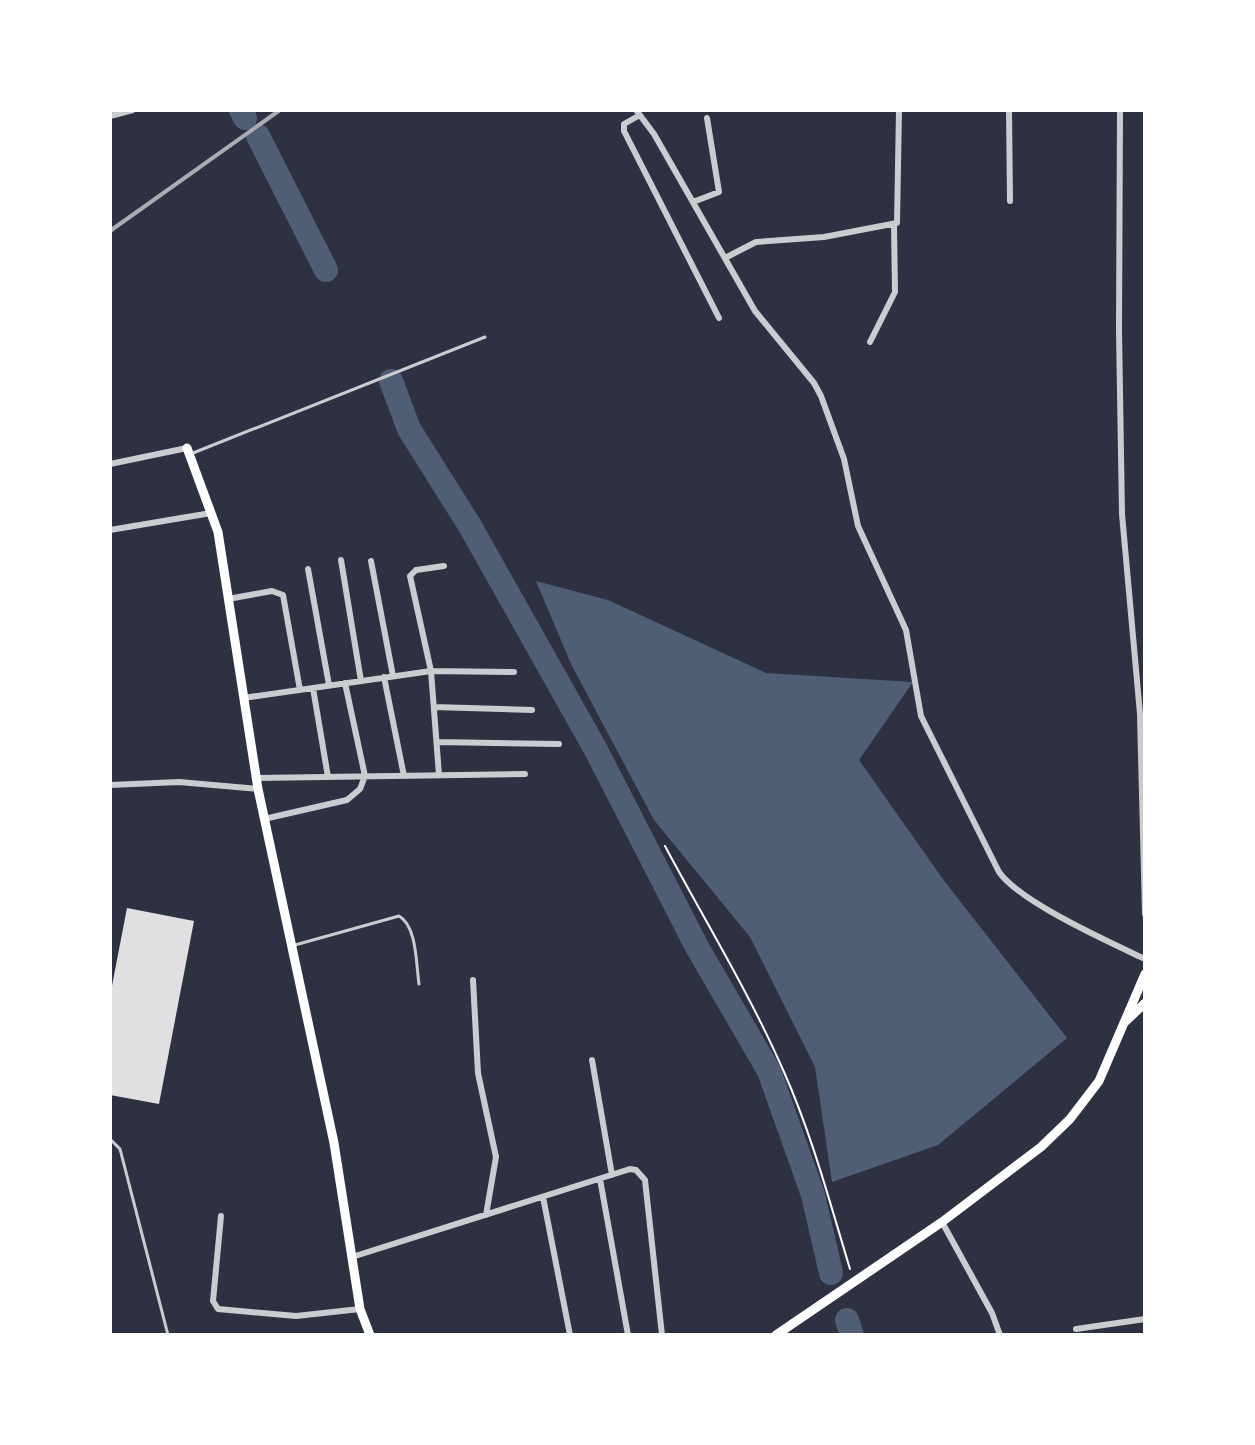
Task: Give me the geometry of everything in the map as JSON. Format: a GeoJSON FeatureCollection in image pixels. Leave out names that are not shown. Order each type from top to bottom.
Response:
{"type":"FeatureCollection","features":[{"type":"Feature","properties":{"kind":"main road"},"geometry":{"type":"LineString","coordinates":[[188,451],[218,532],[257,783],[334,1143],[360,1309],[370,1335]]}},
{"type":"Feature","properties":{"kind":"main road"},"geometry":{"type":"LineString","coordinates":[[776,1335],[942,1222],[1041,1147],[1070,1119],[1099,1081],[1145,974]]}},
{"type":"Feature","properties":{"kind":"main road"},"geometry":{"type":"LineString","coordinates":[[1124,1023],[1145,1003]]}},
{"type":"Feature","properties":{"kind":"street"},"geometry":{"type":"LineString","coordinates":[[110,116],[133,110]]}},
{"type":"Feature","properties":{"kind":"street"},"geometry":{"type":"LineString","coordinates":[[870,342],[895,292],[894,225],[898,220],[899,110]]}},
{"type":"Feature","properties":{"kind":"street"},"geometry":{"type":"LineString","coordinates":[[1009,110],[1010,201]]}},
{"type":"Feature","properties":{"kind":"street"},"geometry":{"type":"LineString","coordinates":[[1120,110],[1122,514],[1140,714],[1145,914]]}},
{"type":"Feature","properties":{"kind":"street"},"geometry":{"type":"LineString","coordinates":[[719,318],[624,131],[624,124],[638,112],[654,134],[755,311],[814,383],[821,396],[844,459],[858,526],[906,630],[921,716],[999,872],[1013,888],[1085,930],[1145,959]]}},
{"type":"Feature","properties":{"kind":"street"},"geometry":{"type":"LineString","coordinates":[[693,202],[719,192],[707,118]]}},
{"type":"Feature","properties":{"kind":"street"},"geometry":{"type":"LineString","coordinates":[[725,258],[756,242],[820,238],[894,225]]}},
{"type":"Feature","properties":{"kind":"street"},"geometry":{"type":"LineString","coordinates":[[110,464],[188,451]]}},
{"type":"Feature","properties":{"kind":"street"},"geometry":{"type":"LineString","coordinates":[[110,530],[211,513]]}},
{"type":"Feature","properties":{"kind":"street"},"geometry":{"type":"LineString","coordinates":[[341,560],[361,681]]}},
{"type":"Feature","properties":{"kind":"street"},"geometry":{"type":"LineString","coordinates":[[371,561],[393,676]]}},
{"type":"Feature","properties":{"kind":"street"},"geometry":{"type":"LineString","coordinates":[[439,775],[431,671],[410,576],[416,570],[444,566]]}},
{"type":"Feature","properties":{"kind":"street"},"geometry":{"type":"LineString","coordinates":[[308,569],[329,685]]}},
{"type":"Feature","properties":{"kind":"street"},"geometry":{"type":"LineString","coordinates":[[228,599],[272,591],[283,595],[300,690]]}},
{"type":"Feature","properties":{"kind":"street"},"geometry":{"type":"LineString","coordinates":[[243,698],[431,671],[514,672]]}},
{"type":"Feature","properties":{"kind":"street"},"geometry":{"type":"LineString","coordinates":[[384,677],[404,776]]}},
{"type":"Feature","properties":{"kind":"street"},"geometry":{"type":"LineString","coordinates":[[264,819],[347,800],[360,789],[365,776],[345,683]]}},
{"type":"Feature","properties":{"kind":"street"},"geometry":{"type":"LineString","coordinates":[[313,688],[328,777]]}},
{"type":"Feature","properties":{"kind":"street"},"geometry":{"type":"LineString","coordinates":[[434,707],[532,710]]}},
{"type":"Feature","properties":{"kind":"street"},"geometry":{"type":"LineString","coordinates":[[437,742],[559,744]]}},
{"type":"Feature","properties":{"kind":"street"},"geometry":{"type":"LineString","coordinates":[[110,785],[525,774]]}},
{"type":"Feature","properties":{"kind":"street"},"geometry":{"type":"LineString","coordinates":[[473,980],[475,1052],[496,1157],[486,1215]]}},
{"type":"Feature","properties":{"kind":"street"},"geometry":{"type":"LineString","coordinates":[[592,1060],[612,1175]]}},
{"type":"Feature","properties":{"kind":"street"},"geometry":{"type":"LineString","coordinates":[[352,1257],[636,1170],[645,1180],[662,1335]]}},
{"type":"Feature","properties":{"kind":"street"},"geometry":{"type":"LineString","coordinates":[[600,1179],[628,1335]]}},
{"type":"Feature","properties":{"kind":"street"},"geometry":{"type":"LineString","coordinates":[[543,1197],[570,1335]]}},
{"type":"Feature","properties":{"kind":"street"},"geometry":{"type":"LineString","coordinates":[[221,1216],[213,1301],[218,1309],[296,1316],[360,1309]]}},
{"type":"Feature","properties":{"kind":"street"},"geometry":{"type":"LineString","coordinates":[[942,1222],[992,1313],[1000,1335]]}},
{"type":"Feature","properties":{"kind":"street"},"geometry":{"type":"LineString","coordinates":[[1076,1329],[1145,1319]]}},
{"type":"Feature","properties":{"kind":"lane"},"geometry":{"type":"LineString","coordinates":[[188,451],[485,337]]}},
{"type":"Feature","properties":{"kind":"lane"},"geometry":{"type":"LineString","coordinates":[[292,947],[399,916],[406,920],[410,930],[419,984]]}},
{"type":"Feature","properties":{"kind":"lane"},"geometry":{"type":"LineString","coordinates":[[110,1139],[120,1149],[168,1335]]}},
{"type":"Feature","properties":{"kind":"path"},"geometry":{"type":"LineString","coordinates":[[665,846],[785,1073],[853,1281]]}},
{"type":"Feature","properties":{"kind":"water"},"geometry":{"type":"Polygon","coordinates":[[[536,581],[608,600],[766,673],[913,682],[859,760],[945,882],[1067,1038],[938,1145],[832,1182],[815,1067],[750,937],[654,820],[571,664],[536,581]]]}},
{"type":"Feature","properties":{"kind":"building"},"geometry":{"type":"Polygon","coordinates":[[[127,908],[194,921],[159,1104],[110,1095],[110,996],[127,908]]]}},
{"type":"Feature","properties":{"kind":"waterway"},"geometry":{"type":"LineString","coordinates":[[241,110],[245,118]]}},
{"type":"Feature","properties":{"kind":"waterway"},"geometry":{"type":"LineString","coordinates":[[258,136],[326,270]]}},
{"type":"Feature","properties":{"kind":"waterway"},"geometry":{"type":"LineString","coordinates":[[391,381],[409,429],[470,526],[596,750],[697,947],[769,1071],[813,1195],[831,1273]]}},
{"type":"Feature","properties":{"kind":"waterway"},"geometry":{"type":"LineString","coordinates":[[847,1320],[852,1335]]}},
{"type":"Feature","properties":{"kind":"railway"},"geometry":{"type":"LineString","coordinates":[[110,231],[280,110]]}}]}
